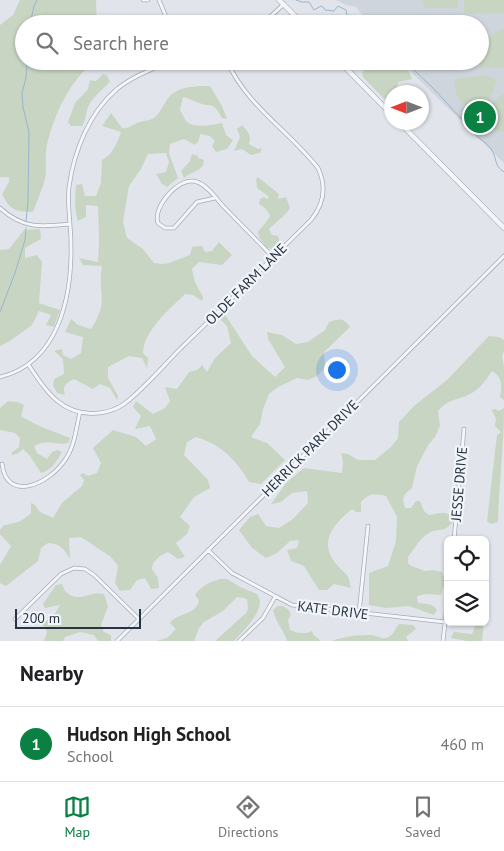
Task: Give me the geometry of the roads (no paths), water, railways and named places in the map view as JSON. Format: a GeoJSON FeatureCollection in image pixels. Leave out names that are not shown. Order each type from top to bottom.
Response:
{"type":"FeatureCollection","features":[{"type":"Feature","properties":{"kind":"street"},"geometry":{"type":"LineString","coordinates":[[143,0],[148,0]]}},
{"type":"Feature","properties":{"kind":"street"},"geometry":{"type":"LineString","coordinates":[[159,0],[165,15]]}},
{"type":"Feature","properties":{"kind":"street"},"geometry":{"type":"LineString","coordinates":[[279,0],[294,15]]}},
{"type":"Feature","properties":{"kind":"street"},"geometry":{"type":"LineString","coordinates":[[272,15],[284,4]]}},
{"type":"Feature","properties":{"kind":"street"},"geometry":{"type":"LineString","coordinates":[[0,377],[8,375],[28,364],[47,347],[55,334],[61,317],[71,265],[69,189],[82,139],[96,113],[108,99],[125,83],[152,70]]}},
{"type":"Feature","properties":{"kind":"street","name":"OLDE FARM LANE"},"geometry":{"type":"LineString","coordinates":[[28,364],[51,396],[62,405],[80,412],[108,411],[127,401],[274,257],[316,213],[323,195],[322,178],[318,168],[248,96],[236,81],[231,70]]}},
{"type":"Feature","properties":{"kind":"street"},"geometry":{"type":"LineString","coordinates":[[348,70],[384,107]]}},
{"type":"Feature","properties":{"kind":"street"},"geometry":{"type":"LineString","coordinates":[[407,130],[504,228]]}},
{"type":"Feature","properties":{"kind":"street"},"geometry":{"type":"LineString","coordinates":[[215,198],[197,202],[174,228],[165,228],[158,222],[156,213],[174,188],[184,181],[197,181],[215,198],[274,257]]}},
{"type":"Feature","properties":{"kind":"street"},"geometry":{"type":"LineString","coordinates":[[0,208],[13,218],[29,225],[44,227],[70,224]]}},
{"type":"Feature","properties":{"kind":"street","name":"HERRICK PARK DRIVE"},"geometry":{"type":"LineString","coordinates":[[117,641],[504,256]]}},
{"type":"Feature","properties":{"kind":"street"},"geometry":{"type":"LineString","coordinates":[[2,464],[4,477],[15,486],[28,486],[52,475],[61,466],[70,451],[80,412]]}},
{"type":"Feature","properties":{"kind":"street","name":"JESSE DRIVE"},"geometry":{"type":"LineString","coordinates":[[454,536],[464,429]]}},
{"type":"Feature","properties":{"kind":"street"},"geometry":{"type":"LineString","coordinates":[[359,613],[368,526]]}},
{"type":"Feature","properties":{"kind":"street","name":"KATE DRIVE"},"geometry":{"type":"LineString","coordinates":[[208,550],[232,573],[285,603],[301,607],[444,622]]}},
{"type":"Feature","properties":{"kind":"street"},"geometry":{"type":"LineString","coordinates":[[15,619],[61,574],[74,568],[85,569],[94,575],[139,619]]}},
{"type":"Feature","properties":{"kind":"street"},"geometry":{"type":"LineString","coordinates":[[239,641],[262,618],[275,598]]}},
{"type":"Feature","properties":{"kind":"street"},"geometry":{"type":"LineString","coordinates":[[443,641],[445,626]]}},
{"type":"Feature","properties":{"kind":"waterway"},"geometry":{"type":"LineString","coordinates":[[32,15],[37,0]]}},
{"type":"Feature","properties":{"kind":"waterway"},"geometry":{"type":"LineString","coordinates":[[296,0],[309,2],[314,10],[321,6],[325,10],[334,11],[338,6],[346,10],[347,15]]}},
{"type":"Feature","properties":{"kind":"waterway"},"geometry":{"type":"LineString","coordinates":[[26,70],[22,93],[29,132],[26,221]]}},
{"type":"Feature","properties":{"kind":"waterway"},"geometry":{"type":"LineString","coordinates":[[414,70],[474,134],[489,146],[498,167],[504,172]]}},
{"type":"Feature","properties":{"kind":"waterway"},"geometry":{"type":"LineString","coordinates":[[0,312],[15,273],[25,240],[26,228]]}},
{"type":"Feature","properties":{"kind":"place","name":"Hudson High School"},"geometry":{"type":"Point","coordinates":[480,117]}}]}
